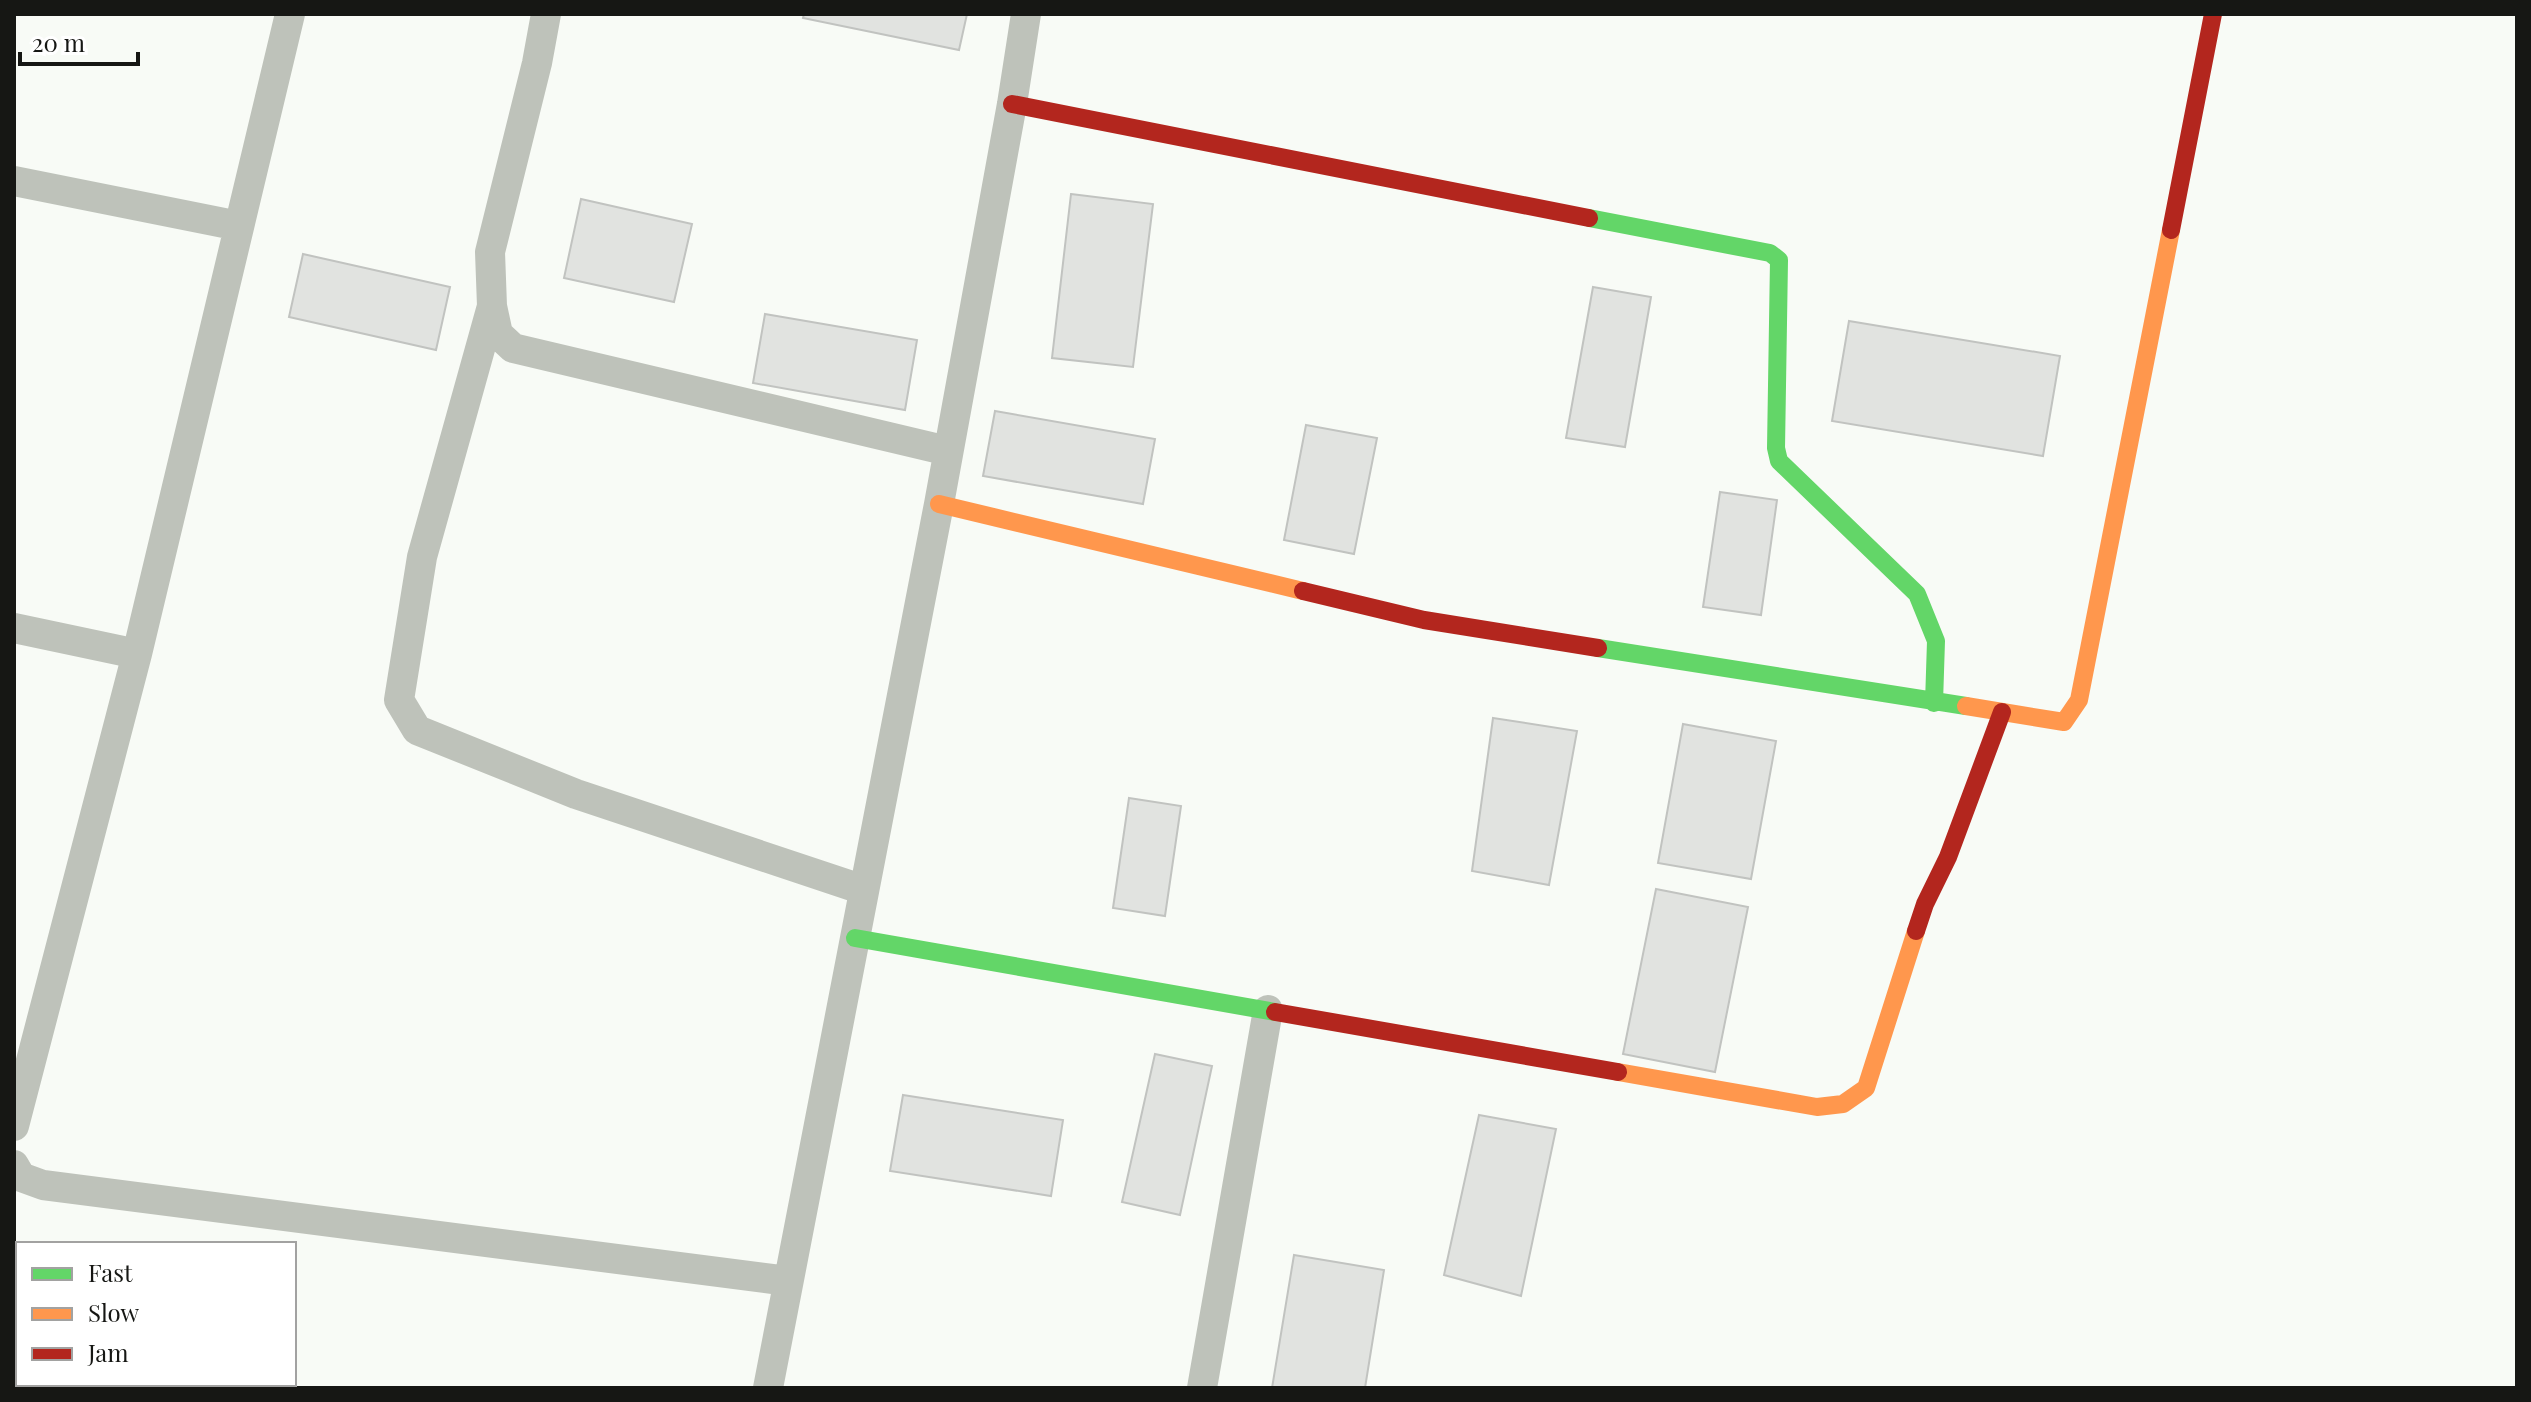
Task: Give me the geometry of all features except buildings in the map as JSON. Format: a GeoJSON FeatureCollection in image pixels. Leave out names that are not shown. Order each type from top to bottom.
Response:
{"type":"FeatureCollection","features":[{"type":"Feature","properties":{"kind":"street"},"geometry":{"type":"LineString","coordinates":[[14,1126],[137,654],[290,14]]}},
{"type":"Feature","properties":{"kind":"street"},"geometry":{"type":"LineString","coordinates":[[546,14],[537,63],[490,252],[492,306],[498,334],[513,348],[948,451]]}},
{"type":"Feature","properties":{"kind":"street"},"geometry":{"type":"LineString","coordinates":[[768,1388],[939,504],[1026,14]]}},
{"type":"Feature","properties":{"kind":"street"},"geometry":{"type":"LineString","coordinates":[[939,504],[1424,620],[2064,722],[2079,700],[2213,14]]}},
{"type":"Feature","properties":{"kind":"street"},"geometry":{"type":"LineString","coordinates":[[1012,104],[1770,253],[1779,260],[1776,448],[1779,461],[1917,594],[1936,641],[1934,703]]}},
{"type":"Feature","properties":{"kind":"street"},"geometry":{"type":"LineString","coordinates":[[14,181],[239,226]]}},
{"type":"Feature","properties":{"kind":"street"},"geometry":{"type":"LineString","coordinates":[[492,306],[422,557],[399,700],[417,730],[576,794],[864,890]]}},
{"type":"Feature","properties":{"kind":"street"},"geometry":{"type":"LineString","coordinates":[[14,628],[137,654]]}},
{"type":"Feature","properties":{"kind":"street"},"geometry":{"type":"LineString","coordinates":[[855,938],[1817,1107],[1843,1104],[1866,1088],[1925,904],[1948,857],[2002,712]]}},
{"type":"Feature","properties":{"kind":"street"},"geometry":{"type":"LineString","coordinates":[[1202,1388],[1268,1010]]}},
{"type":"Feature","properties":{"kind":"street"},"geometry":{"type":"LineString","coordinates":[[14,1165],[21,1177],[43,1185],[788,1281]]}},
{"type":"Feature","properties":{"kind":"traffic: fast"},"geometry":{"type":"LineString","coordinates":[[1589,218],[1770,253],[1779,260],[1776,448],[1779,461],[1917,594],[1936,641],[1934,703]]}},
{"type":"Feature","properties":{"kind":"traffic: fast"},"geometry":{"type":"LineString","coordinates":[[1598,648],[1966,706]]}},
{"type":"Feature","properties":{"kind":"traffic: fast"},"geometry":{"type":"LineString","coordinates":[[855,938],[1275,1012]]}},
{"type":"Feature","properties":{"kind":"traffic: slow"},"geometry":{"type":"LineString","coordinates":[[1966,706],[2064,722],[2079,700],[2171,230]]}},
{"type":"Feature","properties":{"kind":"traffic: slow"},"geometry":{"type":"LineString","coordinates":[[939,504],[1303,591]]}},
{"type":"Feature","properties":{"kind":"traffic: slow"},"geometry":{"type":"LineString","coordinates":[[1618,1072],[1817,1107],[1843,1104],[1866,1088],[1916,931]]}},
{"type":"Feature","properties":{"kind":"traffic: jam"},"geometry":{"type":"LineString","coordinates":[[2171,230],[2213,14]]}},
{"type":"Feature","properties":{"kind":"traffic: jam"},"geometry":{"type":"LineString","coordinates":[[1012,104],[1589,218]]}},
{"type":"Feature","properties":{"kind":"traffic: jam"},"geometry":{"type":"LineString","coordinates":[[1303,591],[1424,620],[1598,648]]}},
{"type":"Feature","properties":{"kind":"traffic: jam"},"geometry":{"type":"LineString","coordinates":[[1916,931],[1925,904],[1948,857],[2002,712]]}},
{"type":"Feature","properties":{"kind":"traffic: jam"},"geometry":{"type":"LineString","coordinates":[[1275,1012],[1618,1072]]}}]}
